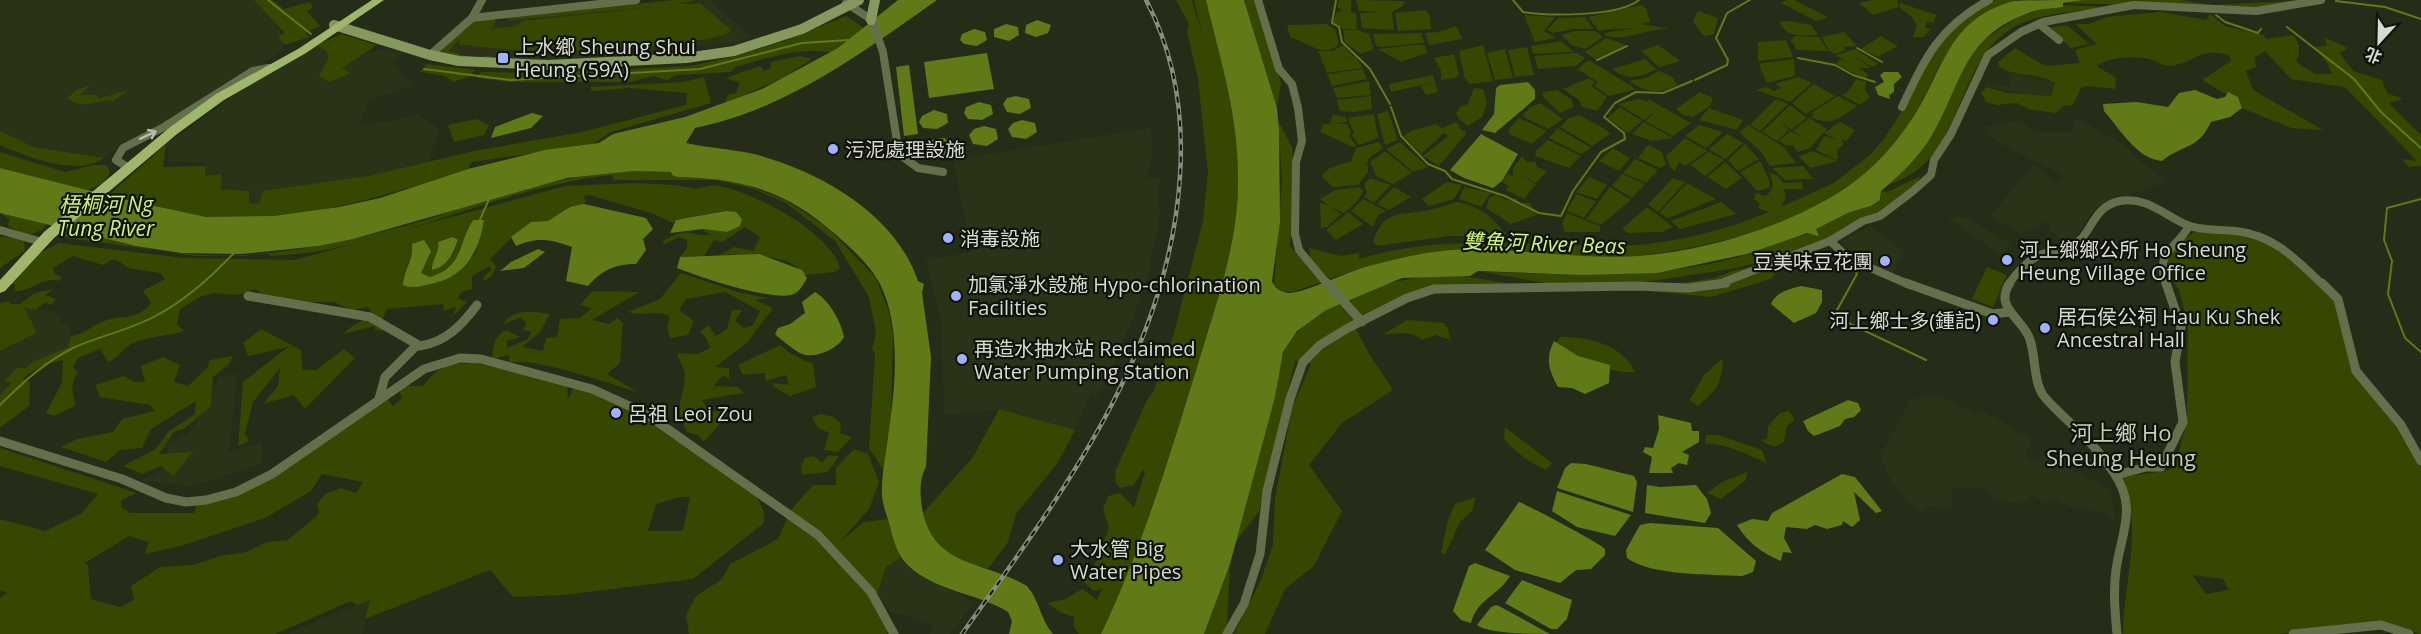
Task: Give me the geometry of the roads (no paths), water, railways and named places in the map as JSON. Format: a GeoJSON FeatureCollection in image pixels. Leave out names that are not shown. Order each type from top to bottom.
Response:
{"type":"FeatureCollection","features":[{"type":"Feature","properties":{"kind":"main road"},"geometry":{"type":"LineString","coordinates":[[340,23],[371,0]]}},
{"type":"Feature","properties":{"kind":"main road"},"geometry":{"type":"LineString","coordinates":[[0,288],[45,239],[129,168],[220,97],[379,0]]}},
{"type":"Feature","properties":{"kind":"street"},"geometry":{"type":"LineString","coordinates":[[430,55],[472,18],[482,0]]}},
{"type":"Feature","properties":{"kind":"street"},"geometry":{"type":"LineString","coordinates":[[472,18],[636,0]]}},
{"type":"Feature","properties":{"kind":"street"},"geometry":{"type":"LineString","coordinates":[[871,20],[875,0]]}},
{"type":"Feature","properties":{"kind":"street"},"geometry":{"type":"LineString","coordinates":[[1258,0],[1279,69],[1292,84],[1300,120],[1302,145],[1296,162],[1295,238],[1305,259],[1360,319]]}},
{"type":"Feature","properties":{"kind":"street"},"geometry":{"type":"LineString","coordinates":[[1902,106],[1934,41],[1962,15],[1989,0]]}},
{"type":"Feature","properties":{"kind":"street"},"geometry":{"type":"LineString","coordinates":[[1227,634],[1244,604],[1260,554],[1267,491],[1298,372],[1310,353],[1360,319],[1407,298],[1448,288],[1534,290],[1635,286],[1678,288],[1724,284],[1773,265],[1781,259],[1830,242],[1863,221],[1880,216],[1931,175],[1934,160],[1951,134],[1988,55],[2021,32],[2039,24],[2134,5],[2256,10],[2321,0]]}},
{"type":"Feature","properties":{"kind":"street"},"geometry":{"type":"LineString","coordinates":[[340,23],[398,46],[430,55],[510,65],[636,61],[708,56],[754,46],[802,29],[851,2],[871,20],[883,52],[899,154],[902,159],[917,167],[943,171]]}},
{"type":"Feature","properties":{"kind":"street"},"geometry":{"type":"LineString","coordinates":[[2039,24],[2058,40]]}},
{"type":"Feature","properties":{"kind":"street"},"geometry":{"type":"LineString","coordinates":[[129,168],[120,165],[116,160],[123,148],[164,127],[253,71],[268,68]]}},
{"type":"Feature","properties":{"kind":"street"},"geometry":{"type":"LineString","coordinates":[[2117,634],[2113,595],[2128,512],[2125,495],[2116,475],[2101,454],[2042,394],[2030,339],[2021,322],[2006,307],[2004,295],[2014,275],[2043,254],[2065,250],[2076,244],[2103,207],[2125,200],[2140,200],[2189,226],[2230,229],[2274,242],[2287,250],[2338,299],[2356,371],[2401,425],[2421,461]]}},
{"type":"Feature","properties":{"kind":"street"},"geometry":{"type":"LineString","coordinates":[[2116,475],[2146,467],[2161,467],[2171,453],[2174,432],[2182,422],[2174,356],[2181,326],[2177,306],[2164,277],[2162,265],[2167,248],[2183,237],[2189,226]]}},
{"type":"Feature","properties":{"kind":"street"},"geometry":{"type":"LineString","coordinates":[[0,230],[45,239]]}},
{"type":"Feature","properties":{"kind":"street"},"geometry":{"type":"LineString","coordinates":[[1830,242],[1850,259],[1899,281],[1993,314],[2010,312]]}},
{"type":"Feature","properties":{"kind":"street"},"geometry":{"type":"LineString","coordinates":[[248,296],[370,317],[381,321],[417,345],[436,344],[465,322],[477,305]]}},
{"type":"Feature","properties":{"kind":"street"},"geometry":{"type":"LineString","coordinates":[[379,399],[385,376],[417,345]]}},
{"type":"Feature","properties":{"kind":"street"},"geometry":{"type":"LineString","coordinates":[[0,441],[122,479],[162,497],[194,502],[221,497],[264,479],[424,369],[445,361],[468,357],[499,363],[592,389],[631,405],[787,512],[818,534],[863,583],[894,634]]}},
{"type":"Feature","properties":{"kind":"street"},"geometry":{"type":"LineString","coordinates":[[2293,634],[2381,625],[2409,634]]}},
{"type":"Feature","properties":{"kind":"water","name":"梧桐河 Ng Tung River"},"geometry":{"type":"Polygon","coordinates":[[[898,0],[937,0],[822,77],[761,108],[695,128],[686,143],[754,154],[804,171],[852,198],[892,235],[907,257],[918,281],[924,284],[922,293],[931,357],[926,467],[921,482],[921,492],[922,508],[928,528],[937,542],[948,552],[962,560],[1027,586],[1053,634],[1009,634],[1012,621],[1008,612],[939,585],[913,570],[903,560],[894,539],[882,496],[895,359],[892,320],[887,301],[880,284],[866,264],[835,234],[798,207],[761,189],[721,180],[677,177],[671,172],[633,171],[567,178],[353,239],[319,246],[241,254],[181,253],[136,246],[0,213],[0,168],[206,217],[274,216],[339,207],[380,198],[468,169],[545,150],[599,143],[613,134],[685,117],[762,89],[838,48],[898,0]]]}},
{"type":"Feature","properties":{"kind":"water"},"geometry":{"type":"Polygon","coordinates":[[[1206,0],[1244,0],[1277,108],[1280,222],[1272,281],[1279,290],[1290,293],[1369,266],[1431,252],[1498,250],[1615,257],[1638,256],[1712,244],[1760,230],[1828,199],[1854,182],[1876,163],[1914,116],[1951,47],[1975,20],[1992,9],[2014,1],[2084,0],[2063,3],[2063,7],[2031,12],[2008,22],[1990,34],[1967,63],[1926,145],[1908,166],[1881,191],[1880,200],[1816,229],[1819,236],[1807,233],[1747,254],[1657,273],[1582,275],[1478,271],[1470,276],[1402,278],[1326,310],[1297,331],[1283,352],[1275,397],[1230,564],[1204,634],[1101,634],[1130,568],[1166,467],[1218,298],[1234,229],[1238,183],[1236,135],[1228,90],[1206,0]]]}},
{"type":"Feature","properties":{"kind":"water"},"geometry":{"type":"Polygon","coordinates":[[[1037,20],[1051,25],[1048,33],[1036,37],[1025,33],[1026,25],[1037,20]]]}},
{"type":"Feature","properties":{"kind":"water"},"geometry":{"type":"Polygon","coordinates":[[[1006,24],[1018,27],[1019,35],[1009,41],[994,37],[994,29],[1006,24]]]}},
{"type":"Feature","properties":{"kind":"water"},"geometry":{"type":"Polygon","coordinates":[[[974,29],[985,32],[987,40],[977,46],[964,44],[960,40],[962,34],[974,29]]]}},
{"type":"Feature","properties":{"kind":"water"},"geometry":{"type":"Polygon","coordinates":[[[987,53],[994,89],[929,98],[924,62],[987,53]]]}},
{"type":"Feature","properties":{"kind":"water"},"geometry":{"type":"Polygon","coordinates":[[[909,65],[918,134],[904,136],[896,67],[909,65]]]}},
{"type":"Feature","properties":{"kind":"water"},"geometry":{"type":"Polygon","coordinates":[[[1884,72],[1898,72],[1902,77],[1894,84],[1894,92],[1889,95],[1890,99],[1878,95],[1875,87],[1884,82],[1880,75],[1884,72]]]}},
{"type":"Feature","properties":{"kind":"water"},"geometry":{"type":"Polygon","coordinates":[[[1528,82],[1535,90],[1535,99],[1495,133],[1482,130],[1494,114],[1496,88],[1500,85],[1528,82]]]}},
{"type":"Feature","properties":{"kind":"water"},"geometry":{"type":"Polygon","coordinates":[[[2195,90],[2217,99],[2225,97],[2228,92],[2238,97],[2242,108],[2230,117],[2211,122],[2201,138],[2162,161],[2153,159],[2137,149],[2104,111],[2103,104],[2137,102],[2168,107],[2179,93],[2195,90]]]}},
{"type":"Feature","properties":{"kind":"water"},"geometry":{"type":"Polygon","coordinates":[[[1016,96],[1029,99],[1031,108],[1020,114],[1007,112],[1003,104],[1007,98],[1016,96]]]}},
{"type":"Feature","properties":{"kind":"water"},"geometry":{"type":"Polygon","coordinates":[[[979,102],[991,105],[993,114],[982,120],[968,119],[964,113],[966,107],[979,102]]]}},
{"type":"Feature","properties":{"kind":"water"},"geometry":{"type":"Polygon","coordinates":[[[934,110],[947,114],[948,123],[937,129],[923,128],[919,122],[922,116],[934,110]]]}},
{"type":"Feature","properties":{"kind":"water"},"geometry":{"type":"Polygon","coordinates":[[[532,113],[543,116],[531,128],[491,138],[495,127],[532,113]]]}},
{"type":"Feature","properties":{"kind":"water"},"geometry":{"type":"Polygon","coordinates":[[[1022,120],[1035,123],[1037,132],[1026,139],[1012,137],[1008,129],[1013,123],[1022,120]]]}},
{"type":"Feature","properties":{"kind":"water"},"geometry":{"type":"Polygon","coordinates":[[[984,126],[996,129],[998,139],[987,146],[973,144],[969,135],[974,129],[984,126]]]}},
{"type":"Feature","properties":{"kind":"water"},"geometry":{"type":"Polygon","coordinates":[[[1481,134],[1518,154],[1502,181],[1493,188],[1464,178],[1450,170],[1481,134]]]}},
{"type":"Feature","properties":{"kind":"water"},"geometry":{"type":"Polygon","coordinates":[[[944,138],[954,144],[950,153],[936,158],[925,153],[926,143],[944,138]]]}},
{"type":"Feature","properties":{"kind":"water"},"geometry":{"type":"Polygon","coordinates":[[[584,204],[646,218],[653,229],[643,239],[646,250],[636,264],[609,269],[588,286],[566,281],[572,247],[544,240],[516,246],[511,237],[531,222],[548,221],[570,207],[584,204]]]}},
{"type":"Feature","properties":{"kind":"water"},"geometry":{"type":"Polygon","coordinates":[[[726,211],[736,212],[742,219],[740,226],[727,232],[703,229],[670,233],[676,220],[726,211]]]}},
{"type":"Feature","properties":{"kind":"water"},"geometry":{"type":"Polygon","coordinates":[[[473,220],[484,220],[482,232],[474,252],[461,269],[443,281],[413,287],[403,285],[412,254],[412,244],[424,240],[431,251],[421,273],[430,277],[441,273],[455,261],[473,220]]]}},
{"type":"Feature","properties":{"kind":"water"},"geometry":{"type":"Polygon","coordinates":[[[453,237],[458,240],[452,255],[442,266],[432,270],[438,242],[453,237]]]}},
{"type":"Feature","properties":{"kind":"water"},"geometry":{"type":"Polygon","coordinates":[[[538,249],[545,252],[524,268],[500,271],[511,262],[538,249]]]}},
{"type":"Feature","properties":{"kind":"water"},"geometry":{"type":"Polygon","coordinates":[[[759,254],[802,270],[807,278],[796,292],[780,296],[717,282],[677,268],[680,257],[759,254]]]}},
{"type":"Feature","properties":{"kind":"water"},"geometry":{"type":"Polygon","coordinates":[[[1801,286],[1822,290],[1822,302],[1816,313],[1794,323],[1771,304],[1780,294],[1801,286]]]}},
{"type":"Feature","properties":{"kind":"water"},"geometry":{"type":"Polygon","coordinates":[[[815,292],[834,312],[844,337],[832,349],[819,354],[807,355],[796,351],[775,334],[778,328],[790,324],[805,313],[802,302],[815,292]]]}},
{"type":"Feature","properties":{"kind":"water"},"geometry":{"type":"Polygon","coordinates":[[[1554,341],[1578,356],[1610,365],[1609,383],[1585,394],[1572,388],[1558,387],[1549,364],[1554,341]]]}},
{"type":"Feature","properties":{"kind":"water"},"geometry":{"type":"Polygon","coordinates":[[[1848,400],[1858,403],[1861,410],[1854,417],[1845,419],[1840,426],[1814,436],[1808,431],[1803,421],[1848,400]]]}},
{"type":"Feature","properties":{"kind":"water"},"geometry":{"type":"Polygon","coordinates":[[[1658,415],[1691,423],[1692,431],[1699,431],[1699,442],[1682,452],[1689,455],[1687,465],[1679,463],[1671,468],[1673,473],[1649,473],[1652,457],[1643,452],[1645,447],[1653,448],[1659,429],[1658,415]]]}},
{"type":"Feature","properties":{"kind":"water"},"geometry":{"type":"Polygon","coordinates":[[[1571,463],[1586,464],[1634,476],[1637,482],[1633,512],[1557,488],[1565,468],[1571,463]]]}},
{"type":"Feature","properties":{"kind":"water"},"geometry":{"type":"Polygon","coordinates":[[[1842,474],[1855,477],[1882,511],[1876,513],[1854,492],[1860,520],[1852,527],[1843,521],[1842,525],[1827,529],[1815,525],[1807,529],[1786,527],[1784,538],[1792,553],[1783,552],[1781,561],[1756,547],[1737,525],[1752,519],[1768,521],[1772,513],[1842,474]]]}},
{"type":"Feature","properties":{"kind":"water"},"geometry":{"type":"Polygon","coordinates":[[[1647,485],[1660,487],[1696,485],[1707,499],[1711,513],[1705,523],[1645,513],[1647,485]]]}},
{"type":"Feature","properties":{"kind":"water"},"geometry":{"type":"Polygon","coordinates":[[[1557,491],[1631,515],[1615,536],[1577,527],[1552,511],[1557,491]]]}},
{"type":"Feature","properties":{"kind":"water"},"geometry":{"type":"Polygon","coordinates":[[[1519,502],[1601,546],[1605,549],[1605,555],[1591,569],[1576,570],[1560,583],[1515,570],[1485,550],[1519,502]]]}},
{"type":"Feature","properties":{"kind":"water"},"geometry":{"type":"Polygon","coordinates":[[[1650,523],[1718,528],[1756,561],[1753,572],[1742,576],[1698,574],[1666,571],[1638,564],[1627,558],[1626,550],[1640,525],[1650,523]]]}},
{"type":"Feature","properties":{"kind":"water"},"geometry":{"type":"Polygon","coordinates":[[[1475,563],[1510,576],[1478,608],[1471,623],[1461,620],[1453,611],[1469,566],[1475,563]]]}},
{"type":"Feature","properties":{"kind":"water"},"geometry":{"type":"Polygon","coordinates":[[[1522,580],[1572,600],[1567,619],[1557,629],[1551,629],[1505,603],[1522,580]]]}},
{"type":"Feature","properties":{"kind":"water"},"geometry":{"type":"Polygon","coordinates":[[[1496,605],[1550,634],[1500,632],[1477,625],[1491,607],[1496,605]]]}},
{"type":"Feature","properties":{"kind":"waterway"},"geometry":{"type":"LineString","coordinates":[[268,0],[311,34]]}},
{"type":"Feature","properties":{"kind":"waterway"},"geometry":{"type":"LineString","coordinates":[[1336,0],[1332,23],[1339,27],[1342,42],[1370,69],[1390,104]]}},
{"type":"Feature","properties":{"kind":"waterway"},"geometry":{"type":"LineString","coordinates":[[1513,0],[1523,12],[1549,14],[1583,14],[1616,10],[1639,0]]}},
{"type":"Feature","properties":{"kind":"waterway"},"geometry":{"type":"LineString","coordinates":[[1695,80],[1727,65],[1728,60],[1716,38],[1727,13],[1750,0]]}},
{"type":"Feature","properties":{"kind":"waterway"},"geometry":{"type":"LineString","coordinates":[[2336,1],[2385,7],[2421,19]]}},
{"type":"Feature","properties":{"kind":"waterway"},"geometry":{"type":"LineString","coordinates":[[2216,15],[2225,22],[2258,33],[2261,29]]}},
{"type":"Feature","properties":{"kind":"waterway"},"geometry":{"type":"LineString","coordinates":[[2287,27],[2354,79],[2381,112],[2421,148]]}},
{"type":"Feature","properties":{"kind":"waterway"},"geometry":{"type":"LineString","coordinates":[[424,69],[510,80],[700,69],[802,43],[849,40]]}},
{"type":"Feature","properties":{"kind":"waterway"},"geometry":{"type":"LineString","coordinates":[[1597,60],[1627,46]]}},
{"type":"Feature","properties":{"kind":"waterway"},"geometry":{"type":"LineString","coordinates":[[1857,48],[1882,62]]}},
{"type":"Feature","properties":{"kind":"waterway"},"geometry":{"type":"LineString","coordinates":[[1798,58],[1835,65],[1853,75],[1875,82]]}},
{"type":"Feature","properties":{"kind":"waterway"},"geometry":{"type":"LineString","coordinates":[[1391,107],[1401,136],[1428,164],[1445,171],[1452,179],[1505,196],[1539,213],[1561,216],[1573,191],[1601,152],[1625,139],[1624,133],[1604,117],[1615,103],[1636,92],[1663,93],[1692,81]]}},
{"type":"Feature","properties":{"kind":"waterway"},"geometry":{"type":"LineString","coordinates":[[479,222],[490,197]]}},
{"type":"Feature","properties":{"kind":"waterway"},"geometry":{"type":"LineString","coordinates":[[2421,199],[2387,208],[2384,240],[2392,261],[2388,294],[2405,338],[2421,352]]}},
{"type":"Feature","properties":{"kind":"waterway"},"geometry":{"type":"LineString","coordinates":[[0,405],[34,374],[73,348],[149,320],[169,308],[199,287],[234,253]]}},
{"type":"Feature","properties":{"kind":"waterway"},"geometry":{"type":"LineString","coordinates":[[1852,265],[1857,274],[1837,310],[1838,318],[1926,360]]}},
{"type":"Feature","properties":{"kind":"railway"},"geometry":{"type":"LineString","coordinates":[[962,634],[1072,475],[1104,419],[1132,362],[1155,303],[1172,241],[1181,153],[1179,108],[1171,64],[1146,0]]}},
{"type":"Feature","properties":{"kind":"place","name":"上水鄉 Sheung Shui Heung (59A)"},"geometry":{"type":"Point","coordinates":[503,58]}},
{"type":"Feature","properties":{"kind":"place","name":"污泥處理設施"},"geometry":{"type":"Point","coordinates":[833,149]}},
{"type":"Feature","properties":{"kind":"place","name":"消毒設施"},"geometry":{"type":"Point","coordinates":[948,238]}},
{"type":"Feature","properties":{"kind":"place","name":"河上鄉鄉公所 Ho Sheung Heung Village Office"},"geometry":{"type":"Point","coordinates":[2007,260]}},
{"type":"Feature","properties":{"kind":"place","name":"豆美味豆花團"},"geometry":{"type":"Point","coordinates":[1885,261]}},
{"type":"Feature","properties":{"kind":"place","name":"加氯淨水設施 Hypo-chlorination Facilities"},"geometry":{"type":"Point","coordinates":[956,296]}},
{"type":"Feature","properties":{"kind":"place","name":"河上鄉士多(鍾記)"},"geometry":{"type":"Point","coordinates":[1993,320]}},
{"type":"Feature","properties":{"kind":"place","name":"居石侯公祠 Hau Ku Shek Ancestral Hall"},"geometry":{"type":"Point","coordinates":[2045,328]}},
{"type":"Feature","properties":{"kind":"place","name":"再造水抽水站 Reclaimed Water Pumping Station"},"geometry":{"type":"Point","coordinates":[962,359]}},
{"type":"Feature","properties":{"kind":"place","name":"呂祖 Leoi Zou"},"geometry":{"type":"Point","coordinates":[616,413]}},
{"type":"Feature","properties":{"kind":"place","name":"大水管 Big Water Pipes"},"geometry":{"type":"Point","coordinates":[1058,560]}},
{"type":"Feature","properties":{"kind":"district","name":"河上鄉 Ho Sheung Heung"},"geometry":{"type":"Point","coordinates":[2121,444]}},
{"type":"Feature","properties":{"kind":"water label","name":"雙魚河 River Beas"},"geometry":{"type":"Point","coordinates":[1544,243]}}]}
